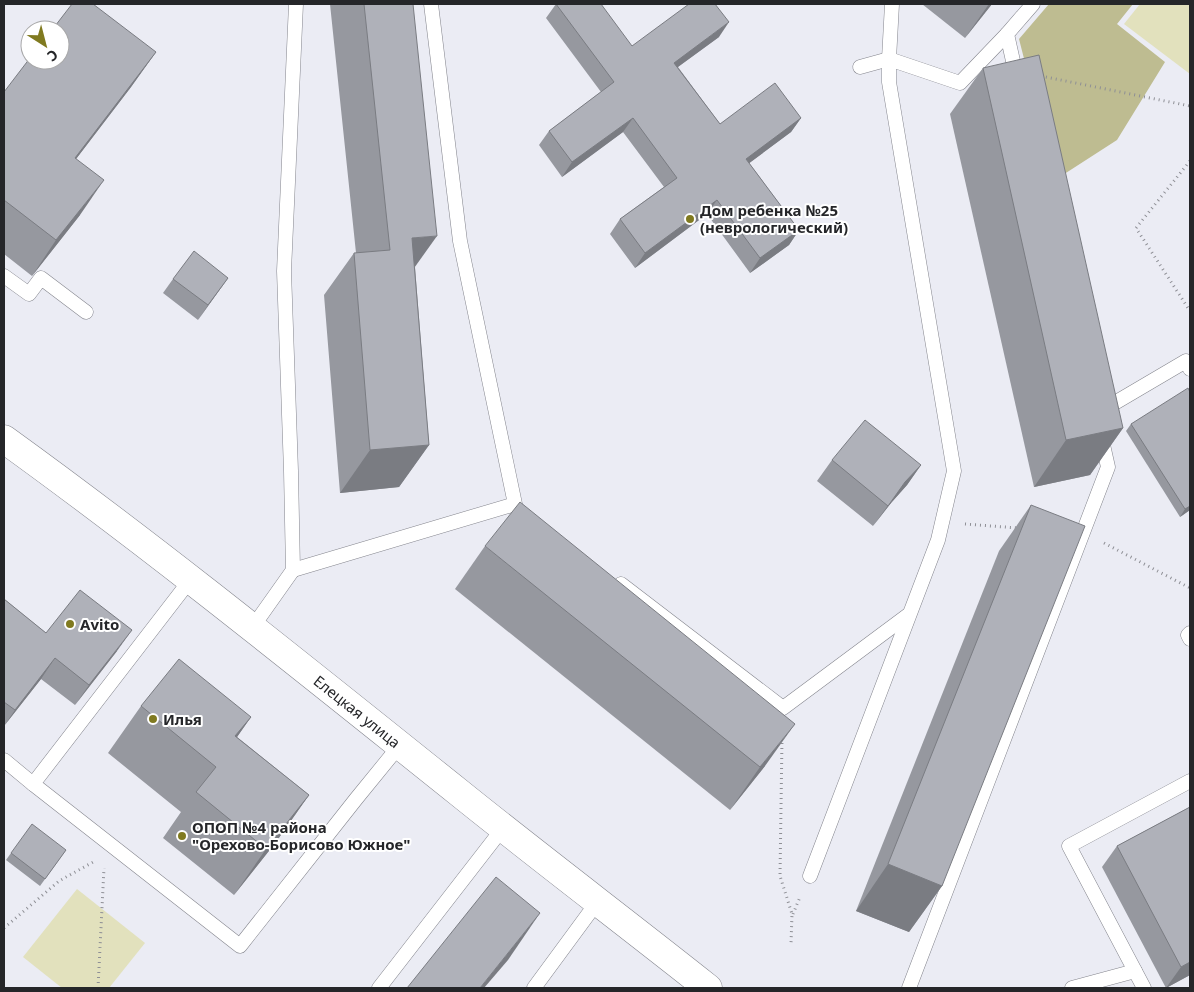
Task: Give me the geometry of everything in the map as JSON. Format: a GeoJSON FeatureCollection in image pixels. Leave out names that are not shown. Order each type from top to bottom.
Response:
{"type":"FeatureCollection","features":[{"type":"Feature","properties":{"kind":"street","name":"Елецкая улица"},"geometry":{"type":"LineString","coordinates":[[4,440],[191,579],[503,828],[708,988]]}},
{"type":"Feature","properties":{"kind":"lane"},"geometry":{"type":"LineString","coordinates":[[252,628],[292,570],[291,471],[284,271],[296,4]]}},
{"type":"Feature","properties":{"kind":"lane"},"geometry":{"type":"LineString","coordinates":[[292,570],[519,507],[460,241],[431,4]]}},
{"type":"Feature","properties":{"kind":"lane"},"geometry":{"type":"LineString","coordinates":[[810,876],[938,540],[954,471],[890,82],[888,60],[892,4]]}},
{"type":"Feature","properties":{"kind":"lane"},"geometry":{"type":"LineString","coordinates":[[860,67],[888,60],[960,84],[1033,4]]}},
{"type":"Feature","properties":{"kind":"lane"},"geometry":{"type":"LineString","coordinates":[[1007,34],[1019,89]]}},
{"type":"Feature","properties":{"kind":"lane"},"geometry":{"type":"LineString","coordinates":[[4,276],[29,294],[41,278],[86,312]]}},
{"type":"Feature","properties":{"kind":"lane"},"geometry":{"type":"LineString","coordinates":[[909,988],[1108,467],[1095,409],[1186,361],[1190,369]]}},
{"type":"Feature","properties":{"kind":"lane"},"geometry":{"type":"LineString","coordinates":[[609,576],[783,708],[908,615]]}},
{"type":"Feature","properties":{"kind":"lane"},"geometry":{"type":"LineString","coordinates":[[33,784],[191,579]]}},
{"type":"Feature","properties":{"kind":"lane"},"geometry":{"type":"LineString","coordinates":[[1190,633],[1188,635],[1190,639]]}},
{"type":"Feature","properties":{"kind":"lane"},"geometry":{"type":"LineString","coordinates":[[4,760],[240,946],[400,745]]}},
{"type":"Feature","properties":{"kind":"lane"},"geometry":{"type":"LineString","coordinates":[[1144,988],[1069,846],[1190,781]]}},
{"type":"Feature","properties":{"kind":"lane"},"geometry":{"type":"LineString","coordinates":[[379,988],[503,828]]}},
{"type":"Feature","properties":{"kind":"lane"},"geometry":{"type":"LineString","coordinates":[[534,988],[598,901]]}},
{"type":"Feature","properties":{"kind":"lane"},"geometry":{"type":"LineString","coordinates":[[1072,988],[1135,971]]}},
{"type":"Feature","properties":{"kind":"path"},"geometry":{"type":"LineString","coordinates":[[1015,70],[1190,106]]}},
{"type":"Feature","properties":{"kind":"path"},"geometry":{"type":"LineString","coordinates":[[1190,161],[1136,228],[1190,311]]}},
{"type":"Feature","properties":{"kind":"path"},"geometry":{"type":"LineString","coordinates":[[783,708],[780,876],[792,914],[791,944]]}},
{"type":"Feature","properties":{"kind":"path"},"geometry":{"type":"LineString","coordinates":[[98,988],[106,840]]}},
{"type":"Feature","properties":{"kind":"path"},"geometry":{"type":"LineString","coordinates":[[4,928],[59,881],[105,855]]}},
{"type":"Feature","properties":{"kind":"green space"},"geometry":{"type":"Polygon","coordinates":[[[1140,4],[1190,4],[1190,74],[1124,24],[1140,4]]]}},
{"type":"Feature","properties":{"kind":"green space"},"geometry":{"type":"Polygon","coordinates":[[[77,889],[145,943],[109,988],[62,988],[23,957],[77,889]]]}},
{"type":"Feature","properties":{"kind":"shaded area"},"geometry":{"type":"Polygon","coordinates":[[[1049,4],[1133,4],[1117,24],[1165,62],[1117,140],[1055,180],[1019,39],[1049,4]]]}},
{"type":"Feature","properties":{"kind":"building"},"geometry":{"type":"Polygon","coordinates":[[[72,4],[93,4],[156,52],[75,158],[104,180],[56,240],[4,200],[4,92],[21,70],[70,70],[70,20],[60,20],[72,4]]]}},
{"type":"Feature","properties":{"kind":"building"},"geometry":{"type":"Polygon","coordinates":[[[364,4],[413,4],[437,236],[412,238],[429,445],[370,450],[354,253],[390,250],[364,4]]]}},
{"type":"Feature","properties":{"kind":"building"},"geometry":{"type":"Polygon","coordinates":[[[556,4],[601,4],[632,46],[689,4],[715,4],[729,22],[674,63],[720,124],[775,83],[801,118],[746,159],[799,230],[760,258],[717,200],[645,253],[620,219],[677,178],[633,118],[572,162],[549,131],[614,82],[556,4]]]}},
{"type":"Feature","properties":{"kind":"building"},"geometry":{"type":"Polygon","coordinates":[[[1039,55],[1123,428],[1066,440],[983,68],[1039,55]]]}},
{"type":"Feature","properties":{"kind":"building"},"geometry":{"type":"Polygon","coordinates":[[[194,251],[228,278],[208,305],[173,279],[194,251]]]}},
{"type":"Feature","properties":{"kind":"building"},"geometry":{"type":"Polygon","coordinates":[[[1188,388],[1190,392],[1190,506],[1185,509],[1131,424],[1188,388]]]}},
{"type":"Feature","properties":{"kind":"building"},"geometry":{"type":"Polygon","coordinates":[[[865,420],[921,465],[905,482],[888,506],[832,460],[865,420]]]}},
{"type":"Feature","properties":{"kind":"building"},"geometry":{"type":"Polygon","coordinates":[[[520,502],[795,724],[760,767],[485,546],[520,502]]]}},
{"type":"Feature","properties":{"kind":"building"},"geometry":{"type":"Polygon","coordinates":[[[1031,505],[1085,526],[942,886],[888,864],[1031,505]]]}},
{"type":"Feature","properties":{"kind":"building"},"geometry":{"type":"Polygon","coordinates":[[[80,590],[132,630],[89,685],[55,658],[15,710],[4,702],[4,599],[46,633],[80,590]]]}},
{"type":"Feature","properties":{"kind":"building"},"geometry":{"type":"Polygon","coordinates":[[[179,659],[251,717],[235,736],[309,795],[266,849],[196,792],[216,767],[141,706],[179,659]]]}},
{"type":"Feature","properties":{"kind":"building"},"geometry":{"type":"Polygon","coordinates":[[[1190,807],[1190,962],[1181,967],[1117,846],[1190,807]]]}},
{"type":"Feature","properties":{"kind":"building"},"geometry":{"type":"Polygon","coordinates":[[[32,824],[66,850],[45,879],[11,853],[32,824]]]}},
{"type":"Feature","properties":{"kind":"building"},"geometry":{"type":"Polygon","coordinates":[[[496,877],[540,913],[480,988],[407,988],[496,877]]]}},
{"type":"Feature","properties":{"kind":"place","name":"Дом ребенка №25 (неврологический)"},"geometry":{"type":"Point","coordinates":[690,219]}},
{"type":"Feature","properties":{"kind":"place","name":"Avito"},"geometry":{"type":"Point","coordinates":[70,624]}},
{"type":"Feature","properties":{"kind":"place","name":"Илья"},"geometry":{"type":"Point","coordinates":[153,719]}},
{"type":"Feature","properties":{"kind":"place","name":"ОПОП №4 района \"Орехово-Борисово Южное\""},"geometry":{"type":"Point","coordinates":[182,836]}}]}
